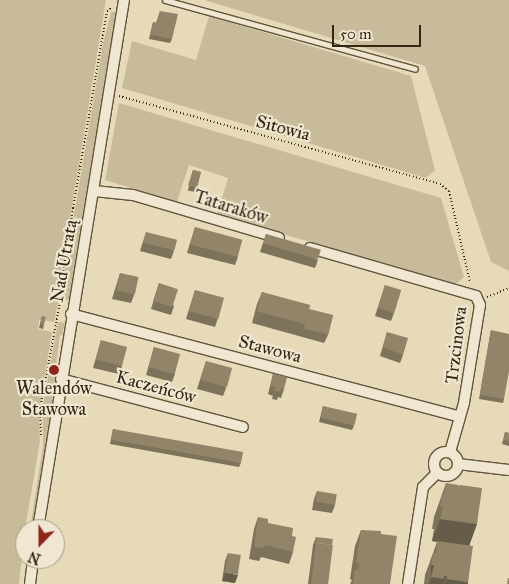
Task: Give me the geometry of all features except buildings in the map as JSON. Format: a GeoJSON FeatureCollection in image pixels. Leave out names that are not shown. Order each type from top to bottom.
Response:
{"type":"FeatureCollection","features":[{"type":"Feature","properties":{"kind":"street","name":"Nad Utratą"},"geometry":{"type":"LineString","coordinates":[[40,519],[71,314],[94,191],[124,0]]}},
{"type":"Feature","properties":{"kind":"street","name":"Tataraków"},"geometry":{"type":"LineString","coordinates":[[94,191],[133,195],[431,284],[472,294]]}},
{"type":"Feature","properties":{"kind":"street","name":"Trzcinowa"},"geometry":{"type":"LineString","coordinates":[[450,452],[460,418],[480,304],[476,296],[472,294]]}},
{"type":"Feature","properties":{"kind":"street","name":"Stawowa"},"geometry":{"type":"LineString","coordinates":[[71,314],[460,418]]}},
{"type":"Feature","properties":{"kind":"street","name":"Kaczeńców"},"geometry":{"type":"LineString","coordinates":[[61,379],[243,427]]}},
{"type":"Feature","properties":{"kind":"street"},"geometry":{"type":"LineString","coordinates":[[450,452],[457,459],[456,472],[449,476],[437,473],[434,459],[439,454],[450,452]]}},
{"type":"Feature","properties":{"kind":"street"},"geometry":{"type":"LineString","coordinates":[[458,464],[509,470]]}},
{"type":"Feature","properties":{"kind":"street"},"geometry":{"type":"LineString","coordinates":[[408,584],[423,487],[437,473]]}},
{"type":"Feature","properties":{"kind":"street"},"geometry":{"type":"LineString","coordinates":[[30,584],[32,569]]}},
{"type":"Feature","properties":{"kind":"lane"},"geometry":{"type":"LineString","coordinates":[[165,0],[415,69]]}},
{"type":"Feature","properties":{"kind":"path"},"geometry":{"type":"LineString","coordinates":[[41,437],[40,409],[60,302],[64,261],[97,64],[108,11],[111,8],[117,9]]}},
{"type":"Feature","properties":{"kind":"path","name":"Sitowia"},"geometry":{"type":"LineString","coordinates":[[110,93],[440,184],[449,191]]}},
{"type":"Feature","properties":{"kind":"path","name":"Trzcinowa"},"geometry":{"type":"LineString","coordinates":[[449,191],[472,294]]}},
{"type":"Feature","properties":{"kind":"path"},"geometry":{"type":"LineString","coordinates":[[480,304],[491,294],[509,288]]}},
{"type":"Feature","properties":{"kind":"shaded area"},"geometry":{"type":"Polygon","coordinates":[[[0,0],[106,0],[59,285],[58,303],[54,322],[39,320],[38,329],[52,332],[39,411],[40,441],[27,519],[15,519],[15,569],[21,569],[19,584],[0,584],[0,0]]]}},
{"type":"Feature","properties":{"kind":"shaded area"},"geometry":{"type":"Polygon","coordinates":[[[204,0],[509,0],[509,271],[491,262],[425,66],[204,0]]]}},
{"type":"Feature","properties":{"kind":"shaded area"},"geometry":{"type":"Polygon","coordinates":[[[111,12],[116,12],[69,300],[62,299],[63,280],[103,44],[111,12]]]}},
{"type":"Feature","properties":{"kind":"shaded area"},"geometry":{"type":"Polygon","coordinates":[[[209,16],[411,76],[435,170],[426,178],[122,88],[132,41],[196,60],[209,16]]]}},
{"type":"Feature","properties":{"kind":"shaded area"},"geometry":{"type":"Polygon","coordinates":[[[119,103],[441,198],[464,277],[456,284],[217,215],[228,178],[189,165],[177,202],[105,180],[119,103]]]}},
{"type":"Feature","properties":{"kind":"shaded area"},"geometry":{"type":"Polygon","coordinates":[[[58,322],[65,323],[62,335],[60,335],[56,365],[54,365],[52,373],[56,374],[35,519],[32,519],[43,446],[43,404],[58,322]]]}},
{"type":"Feature","properties":{"kind":"place","name":"Walendów Stawowa"},"geometry":{"type":"Point","coordinates":[54,370]}}]}
